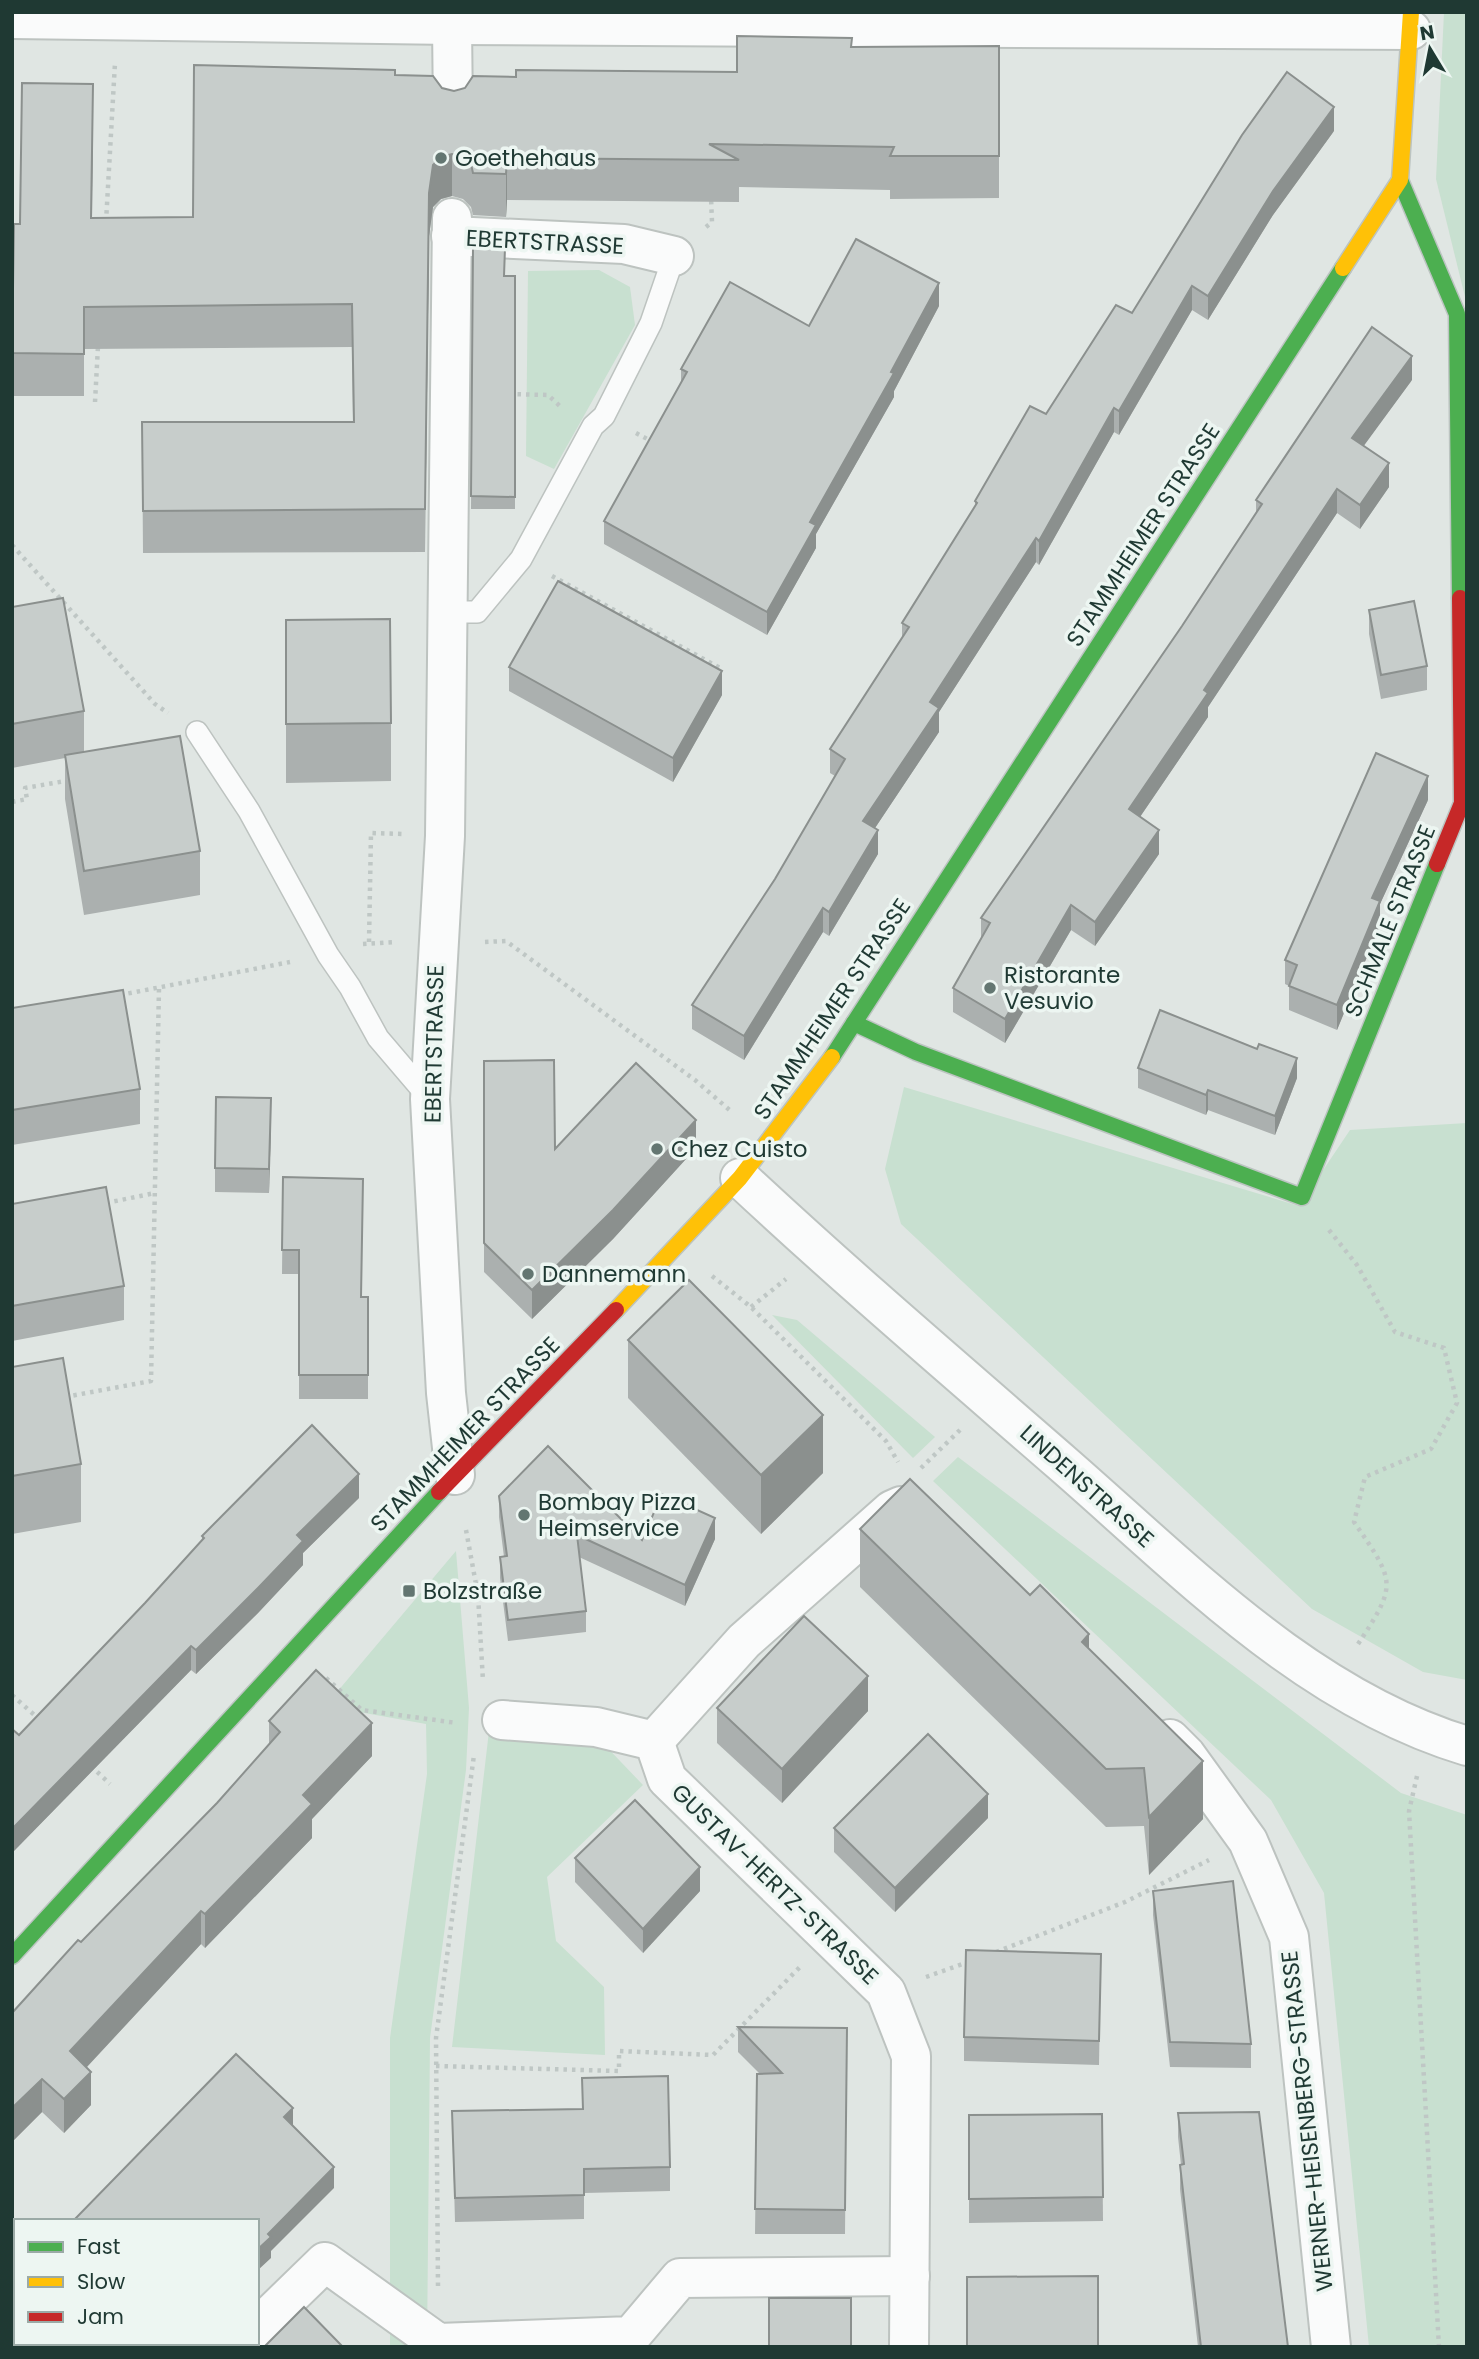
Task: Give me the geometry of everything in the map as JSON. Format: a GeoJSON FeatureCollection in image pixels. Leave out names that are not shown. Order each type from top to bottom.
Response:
{"type":"FeatureCollection","features":[{"type":"Feature","properties":{"kind":"main road","name":"STAMMHEIMER STRASSE"},"geometry":{"type":"LineString","coordinates":[[12,1955],[455,1475],[677,1248],[740,1178],[827,1065],[1401,180],[1411,21]]}},
{"type":"Feature","properties":{"kind":"main road","name":"SCHMALE STRASSE"},"geometry":{"type":"LineString","coordinates":[[1302,1197],[1462,803],[1457,314],[1401,180]]}},
{"type":"Feature","properties":{"kind":"main road"},"geometry":{"type":"LineString","coordinates":[[854,1023],[916,1052],[1302,1197]]}},
{"type":"Feature","properties":{"kind":"street"},"geometry":{"type":"LineString","coordinates":[[12,19],[1411,21]]}},
{"type":"Feature","properties":{"kind":"street"},"geometry":{"type":"LineString","coordinates":[[432,21],[453,112]]}},
{"type":"Feature","properties":{"kind":"street","name":"EBERTSTRASSE"},"geometry":{"type":"LineString","coordinates":[[455,1475],[446,1393],[430,1099],[445,836],[452,227],[624,244],[674,256]]}},
{"type":"Feature","properties":{"kind":"street","name":"LINDENSTRASSE"},"geometry":{"type":"LineString","coordinates":[[740,1178],[841,1272],[1197,1584],[1331,1684],[1426,1734],[1467,1746]]}},
{"type":"Feature","properties":{"kind":"street"},"geometry":{"type":"LineString","coordinates":[[491,1721],[596,1727],[654,1741],[744,1641],[892,1510],[918,1496]]}},
{"type":"Feature","properties":{"kind":"street","name":"WERNER-HEISENBERG-STRASSE"},"geometry":{"type":"LineString","coordinates":[[1147,1717],[1186,1755],[1248,1841],[1289,1937],[1331,2347]]}},
{"type":"Feature","properties":{"kind":"street","name":"GUSTAV-HERTZ-STRASSE"},"geometry":{"type":"LineString","coordinates":[[654,1741],[667,1779],[886,1992],[911,2056],[909,2347]]}},
{"type":"Feature","properties":{"kind":"street"},"geometry":{"type":"LineString","coordinates":[[259,2326],[325,2262],[438,2343],[631,2336],[680,2278],[910,2276]]}},
{"type":"Feature","properties":{"kind":"lane"},"geometry":{"type":"LineString","coordinates":[[447,612],[477,612],[521,559],[651,323],[674,256]]}},
{"type":"Feature","properties":{"kind":"lane"},"geometry":{"type":"LineString","coordinates":[[197,732],[248,811],[328,956],[351,987],[378,1038],[430,1099]]}},
{"type":"Feature","properties":{"kind":"path"},"geometry":{"type":"LineString","coordinates":[[105,234],[116,20]]}},
{"type":"Feature","properties":{"kind":"path"},"geometry":{"type":"LineString","coordinates":[[674,256],[712,222],[712,195]]}},
{"type":"Feature","properties":{"kind":"path"},"geometry":{"type":"LineString","coordinates":[[95,401],[99,332]]}},
{"type":"Feature","properties":{"kind":"path"},"geometry":{"type":"LineString","coordinates":[[449,394],[548,395],[565,411],[599,421],[663,448]]}},
{"type":"Feature","properties":{"kind":"path"},"geometry":{"type":"LineString","coordinates":[[12,545],[155,704]]}},
{"type":"Feature","properties":{"kind":"path"},"geometry":{"type":"LineString","coordinates":[[521,559],[720,668]]}},
{"type":"Feature","properties":{"kind":"path"},"geometry":{"type":"LineString","coordinates":[[67,615],[75,615]]}},
{"type":"Feature","properties":{"kind":"path"},"geometry":{"type":"LineString","coordinates":[[12,802],[27,799],[25,788],[76,779]]}},
{"type":"Feature","properties":{"kind":"path"},"geometry":{"type":"LineString","coordinates":[[369,942],[371,833],[445,836]]}},
{"type":"Feature","properties":{"kind":"path"},"geometry":{"type":"LineString","coordinates":[[106,998],[328,956],[369,942],[506,941],[695,1080],[768,1143]]}},
{"type":"Feature","properties":{"kind":"path"},"geometry":{"type":"LineString","coordinates":[[63,1397],[151,1381],[159,988]]}},
{"type":"Feature","properties":{"kind":"path"},"geometry":{"type":"LineString","coordinates":[[103,1203],[155,1193]]}},
{"type":"Feature","properties":{"kind":"path"},"geometry":{"type":"LineString","coordinates":[[1302,1197],[1357,1265],[1395,1332],[1444,1348],[1457,1403],[1431,1449],[1365,1477],[1354,1522],[1387,1571],[1384,1605],[1331,1684]]}},
{"type":"Feature","properties":{"kind":"path"},"geometry":{"type":"LineString","coordinates":[[677,1248],[751,1307],[886,1441],[918,1496],[990,1400]]}},
{"type":"Feature","properties":{"kind":"path"},"geometry":{"type":"LineString","coordinates":[[438,2343],[436,2038],[491,1721],[484,1699],[478,1595],[455,1475]]}},
{"type":"Feature","properties":{"kind":"path"},"geometry":{"type":"LineString","coordinates":[[295,1648],[362,1710],[428,1722],[491,1721]]}},
{"type":"Feature","properties":{"kind":"path"},"geometry":{"type":"LineString","coordinates":[[12,1695],[42,1722]]}},
{"type":"Feature","properties":{"kind":"path"},"geometry":{"type":"LineString","coordinates":[[1426,1734],[1409,1811],[1438,2347]]}},
{"type":"Feature","properties":{"kind":"path"},"geometry":{"type":"LineString","coordinates":[[82,1759],[142,1813]]}},
{"type":"Feature","properties":{"kind":"path"},"geometry":{"type":"LineString","coordinates":[[987,1956],[1125,1902],[1248,1841]]}},
{"type":"Feature","properties":{"kind":"path"},"geometry":{"type":"LineString","coordinates":[[436,2066],[619,2071],[618,2052],[713,2055],[830,1937]]}},
{"type":"Feature","properties":{"kind":"path"},"geometry":{"type":"LineString","coordinates":[[886,1992],[974,1960]]}},
{"type":"Feature","properties":{"kind":"green space"},"geometry":{"type":"Polygon","coordinates":[[[1444,12],[1467,12],[1467,305],[1436,179],[1444,12]]]}},
{"type":"Feature","properties":{"kind":"green space"},"geometry":{"type":"Polygon","coordinates":[[[599,270],[630,287],[635,325],[554,469],[526,456],[528,271],[599,270]]]}},
{"type":"Feature","properties":{"kind":"green space"},"geometry":{"type":"Polygon","coordinates":[[[904,1087],[1299,1206],[1350,1130],[1467,1123],[1467,1680],[1423,1672],[1312,1609],[901,1224],[885,1169],[904,1087]]]}},
{"type":"Feature","properties":{"kind":"green space"},"geometry":{"type":"Polygon","coordinates":[[[772,1315],[797,1320],[935,1437],[913,1458],[772,1315]]]}},
{"type":"Feature","properties":{"kind":"green space"},"geometry":{"type":"Polygon","coordinates":[[[958,1457],[1401,1793],[1467,1815],[1467,2347],[1369,2347],[1324,1893],[1271,1800],[933,1481],[958,1457]]]}},
{"type":"Feature","properties":{"kind":"green space"},"geometry":{"type":"Polygon","coordinates":[[[456,1551],[469,1708],[466,1770],[430,2038],[427,2347],[390,2347],[390,2038],[427,1774],[426,1724],[359,1712],[337,1692],[456,1551]]]}},
{"type":"Feature","properties":{"kind":"green space"},"geometry":{"type":"Polygon","coordinates":[[[489,1731],[599,1739],[643,1785],[547,1877],[556,1941],[604,1987],[605,2055],[452,2047],[489,1731]]]}},
{"type":"Feature","properties":{"kind":"building"},"geometry":{"type":"Polygon","coordinates":[[[737,36],[852,38],[851,47],[999,46],[999,156],[890,156],[894,147],[709,144],[739,160],[507,158],[506,174],[473,173],[471,164],[463,157],[452,154],[441,157],[433,165],[429,193],[425,509],[143,511],[142,422],[354,422],[352,304],[84,307],[84,354],[12,353],[14,224],[20,224],[22,83],[93,84],[91,218],[193,217],[194,65],[395,70],[395,75],[433,76],[442,88],[454,91],[465,88],[473,76],[516,77],[516,70],[737,72],[737,36]]]}},
{"type":"Feature","properties":{"kind":"building"},"geometry":{"type":"Polygon","coordinates":[[[1287,72],[1334,107],[1273,191],[1208,296],[1192,286],[1119,411],[1114,408],[1039,541],[1036,538],[930,702],[939,708],[863,821],[878,830],[829,912],[823,908],[744,1036],[692,1005],[775,879],[845,759],[830,749],[909,627],[902,623],[977,503],[975,501],[1030,406],[1046,414],[1116,305],[1132,313],[1242,135],[1287,72]]]}},
{"type":"Feature","properties":{"kind":"building"},"geometry":{"type":"Polygon","coordinates":[[[856,239],[939,283],[891,372],[894,373],[810,522],[816,525],[767,612],[604,521],[687,372],[681,369],[730,282],[809,326],[856,239]]]}},
{"type":"Feature","properties":{"kind":"building"},"geometry":{"type":"Polygon","coordinates":[[[473,247],[505,248],[504,276],[515,276],[515,497],[471,496],[473,247]]]}},
{"type":"Feature","properties":{"kind":"building"},"geometry":{"type":"Polygon","coordinates":[[[1372,327],[1412,356],[1352,438],[1389,463],[1360,505],[1337,489],[1204,690],[1208,693],[1129,809],[1159,830],[1095,922],[1071,905],[1005,1019],[953,988],[990,923],[981,918],[1182,626],[1262,504],[1256,500],[1372,327]]]}},
{"type":"Feature","properties":{"kind":"building"},"geometry":{"type":"Polygon","coordinates":[[[558,581],[722,671],[673,758],[509,667],[558,581]]]}},
{"type":"Feature","properties":{"kind":"building"},"geometry":{"type":"Polygon","coordinates":[[[63,598],[84,711],[12,724],[12,607],[63,598]]]}},
{"type":"Feature","properties":{"kind":"building"},"geometry":{"type":"Polygon","coordinates":[[[1414,601],[1427,666],[1381,675],[1369,610],[1414,601]]]}},
{"type":"Feature","properties":{"kind":"building"},"geometry":{"type":"Polygon","coordinates":[[[390,619],[391,723],[286,724],[286,620],[390,619]]]}},
{"type":"Feature","properties":{"kind":"building"},"geometry":{"type":"Polygon","coordinates":[[[180,736],[200,851],[84,871],[65,755],[180,736]]]}},
{"type":"Feature","properties":{"kind":"building"},"geometry":{"type":"Polygon","coordinates":[[[1376,753],[1428,776],[1372,898],[1380,901],[1337,1005],[1289,986],[1297,965],[1285,960],[1376,753]]]}},
{"type":"Feature","properties":{"kind":"building"},"geometry":{"type":"Polygon","coordinates":[[[123,990],[140,1089],[12,1110],[12,1008],[123,990]]]}},
{"type":"Feature","properties":{"kind":"building"},"geometry":{"type":"Polygon","coordinates":[[[1160,1010],[1257,1049],[1259,1044],[1297,1058],[1275,1116],[1208,1090],[1206,1095],[1138,1068],[1160,1010]]]}},
{"type":"Feature","properties":{"kind":"building"},"geometry":{"type":"Polygon","coordinates":[[[554,1060],[555,1149],[636,1063],[696,1120],[613,1210],[532,1290],[484,1243],[484,1061],[554,1060]]]}},
{"type":"Feature","properties":{"kind":"building"},"geometry":{"type":"Polygon","coordinates":[[[216,1097],[271,1098],[269,1169],[215,1168],[216,1097]]]}},
{"type":"Feature","properties":{"kind":"building"},"geometry":{"type":"Polygon","coordinates":[[[283,1177],[363,1179],[361,1297],[368,1297],[368,1375],[299,1375],[299,1250],[282,1250],[283,1177]]]}},
{"type":"Feature","properties":{"kind":"building"},"geometry":{"type":"Polygon","coordinates":[[[106,1187],[124,1286],[12,1306],[12,1204],[106,1187]]]}},
{"type":"Feature","properties":{"kind":"building"},"geometry":{"type":"Polygon","coordinates":[[[689,1280],[823,1415],[761,1475],[628,1340],[689,1280]]]}},
{"type":"Feature","properties":{"kind":"building"},"geometry":{"type":"Polygon","coordinates":[[[63,1358],[81,1464],[12,1476],[12,1367],[63,1358]]]}},
{"type":"Feature","properties":{"kind":"building"},"geometry":{"type":"Polygon","coordinates":[[[312,1425],[359,1474],[297,1535],[303,1541],[258,1588],[196,1650],[191,1646],[12,1829],[12,1729],[19,1735],[145,1603],[204,1538],[202,1536],[312,1425]]]}},
{"type":"Feature","properties":{"kind":"building"},"geometry":{"type":"Polygon","coordinates":[[[548,1446],[642,1540],[662,1494],[715,1518],[685,1585],[577,1535],[586,1611],[508,1620],[500,1557],[507,1556],[499,1496],[548,1446]]]}},
{"type":"Feature","properties":{"kind":"building"},"geometry":{"type":"Polygon","coordinates":[[[910,1479],[1030,1595],[1040,1585],[1089,1634],[1082,1642],[1203,1761],[1149,1817],[1144,1768],[1106,1769],[860,1529],[910,1479]]]}},
{"type":"Feature","properties":{"kind":"building"},"geometry":{"type":"Polygon","coordinates":[[[804,1616],[868,1676],[782,1769],[717,1708],[804,1616]]]}},
{"type":"Feature","properties":{"kind":"building"},"geometry":{"type":"Polygon","coordinates":[[[316,1670],[372,1723],[303,1795],[312,1804],[205,1914],[201,1911],[70,2051],[91,2072],[64,2099],[42,2079],[12,2108],[12,2013],[78,1940],[81,1942],[217,1803],[280,1732],[269,1721],[316,1670]]]}},
{"type":"Feature","properties":{"kind":"building"},"geometry":{"type":"Polygon","coordinates":[[[928,1734],[988,1794],[895,1888],[834,1828],[928,1734]]]}},
{"type":"Feature","properties":{"kind":"building"},"geometry":{"type":"Polygon","coordinates":[[[635,1800],[700,1867],[643,1929],[575,1858],[635,1800]]]}},
{"type":"Feature","properties":{"kind":"building"},"geometry":{"type":"Polygon","coordinates":[[[1233,1881],[1251,2044],[1170,2042],[1153,1891],[1233,1881]]]}},
{"type":"Feature","properties":{"kind":"building"},"geometry":{"type":"Polygon","coordinates":[[[966,1950],[1101,1954],[1099,2041],[964,2037],[966,1950]]]}},
{"type":"Feature","properties":{"kind":"building"},"geometry":{"type":"Polygon","coordinates":[[[738,2027],[847,2028],[845,2210],[755,2209],[757,2074],[782,2073],[738,2027]]]}},
{"type":"Feature","properties":{"kind":"building"},"geometry":{"type":"Polygon","coordinates":[[[236,2054],[293,2108],[284,2117],[334,2167],[268,2234],[271,2237],[259,2248],[259,2219],[75,2219],[236,2054]]]}},
{"type":"Feature","properties":{"kind":"building"},"geometry":{"type":"Polygon","coordinates":[[[668,2076],[670,2167],[584,2169],[584,2195],[455,2198],[452,2111],[583,2109],[582,2078],[668,2076]]]}},
{"type":"Feature","properties":{"kind":"building"},"geometry":{"type":"Polygon","coordinates":[[[1259,2112],[1288,2347],[1201,2347],[1180,2165],[1184,2164],[1178,2113],[1259,2112]]]}},
{"type":"Feature","properties":{"kind":"building"},"geometry":{"type":"Polygon","coordinates":[[[1102,2114],[1103,2197],[969,2199],[969,2115],[1102,2114]]]}},
{"type":"Feature","properties":{"kind":"building"},"geometry":{"type":"Polygon","coordinates":[[[1098,2276],[1098,2347],[967,2347],[967,2277],[1098,2276]]]}},
{"type":"Feature","properties":{"kind":"building"},"geometry":{"type":"Polygon","coordinates":[[[769,2298],[851,2298],[851,2347],[769,2347],[769,2298]]]}},
{"type":"Feature","properties":{"kind":"building"},"geometry":{"type":"Polygon","coordinates":[[[304,2307],[343,2347],[264,2347],[304,2307]]]}},
{"type":"Feature","properties":{"kind":"traffic: fast"},"geometry":{"type":"LineString","coordinates":[[1400,180],[1457,314],[1460,598]]}},
{"type":"Feature","properties":{"kind":"traffic: fast"},"geometry":{"type":"LineString","coordinates":[[832,1057],[1343,268]]}},
{"type":"Feature","properties":{"kind":"traffic: fast"},"geometry":{"type":"LineString","coordinates":[[854,1023],[916,1052],[1302,1197],[1437,864]]}},
{"type":"Feature","properties":{"kind":"traffic: fast"},"geometry":{"type":"LineString","coordinates":[[12,1956],[439,1492]]}},
{"type":"Feature","properties":{"kind":"traffic: slow"},"geometry":{"type":"LineString","coordinates":[[1343,268],[1400,180],[1411,12]]}},
{"type":"Feature","properties":{"kind":"traffic: slow"},"geometry":{"type":"LineString","coordinates":[[616,1310],[740,1178],[832,1057]]}},
{"type":"Feature","properties":{"kind":"traffic: jam"},"geometry":{"type":"LineString","coordinates":[[1437,864],[1462,803],[1460,598]]}},
{"type":"Feature","properties":{"kind":"traffic: jam"},"geometry":{"type":"LineString","coordinates":[[439,1492],[616,1310]]}},
{"type":"Feature","properties":{"kind":"place","name":"Goethehaus"},"geometry":{"type":"Point","coordinates":[441,158]}},
{"type":"Feature","properties":{"kind":"place","name":"Ristorante Vesuvio"},"geometry":{"type":"Point","coordinates":[990,988]}},
{"type":"Feature","properties":{"kind":"place","name":"Chez Cuisto"},"geometry":{"type":"Point","coordinates":[657,1149]}},
{"type":"Feature","properties":{"kind":"place","name":"Dannemann"},"geometry":{"type":"Point","coordinates":[528,1274]}},
{"type":"Feature","properties":{"kind":"place","name":"Bombay Pizza Heimservice"},"geometry":{"type":"Point","coordinates":[524,1515]}},
{"type":"Feature","properties":{"kind":"place","name":"Bolzstraße"},"geometry":{"type":"Point","coordinates":[409,1591]}}]}
